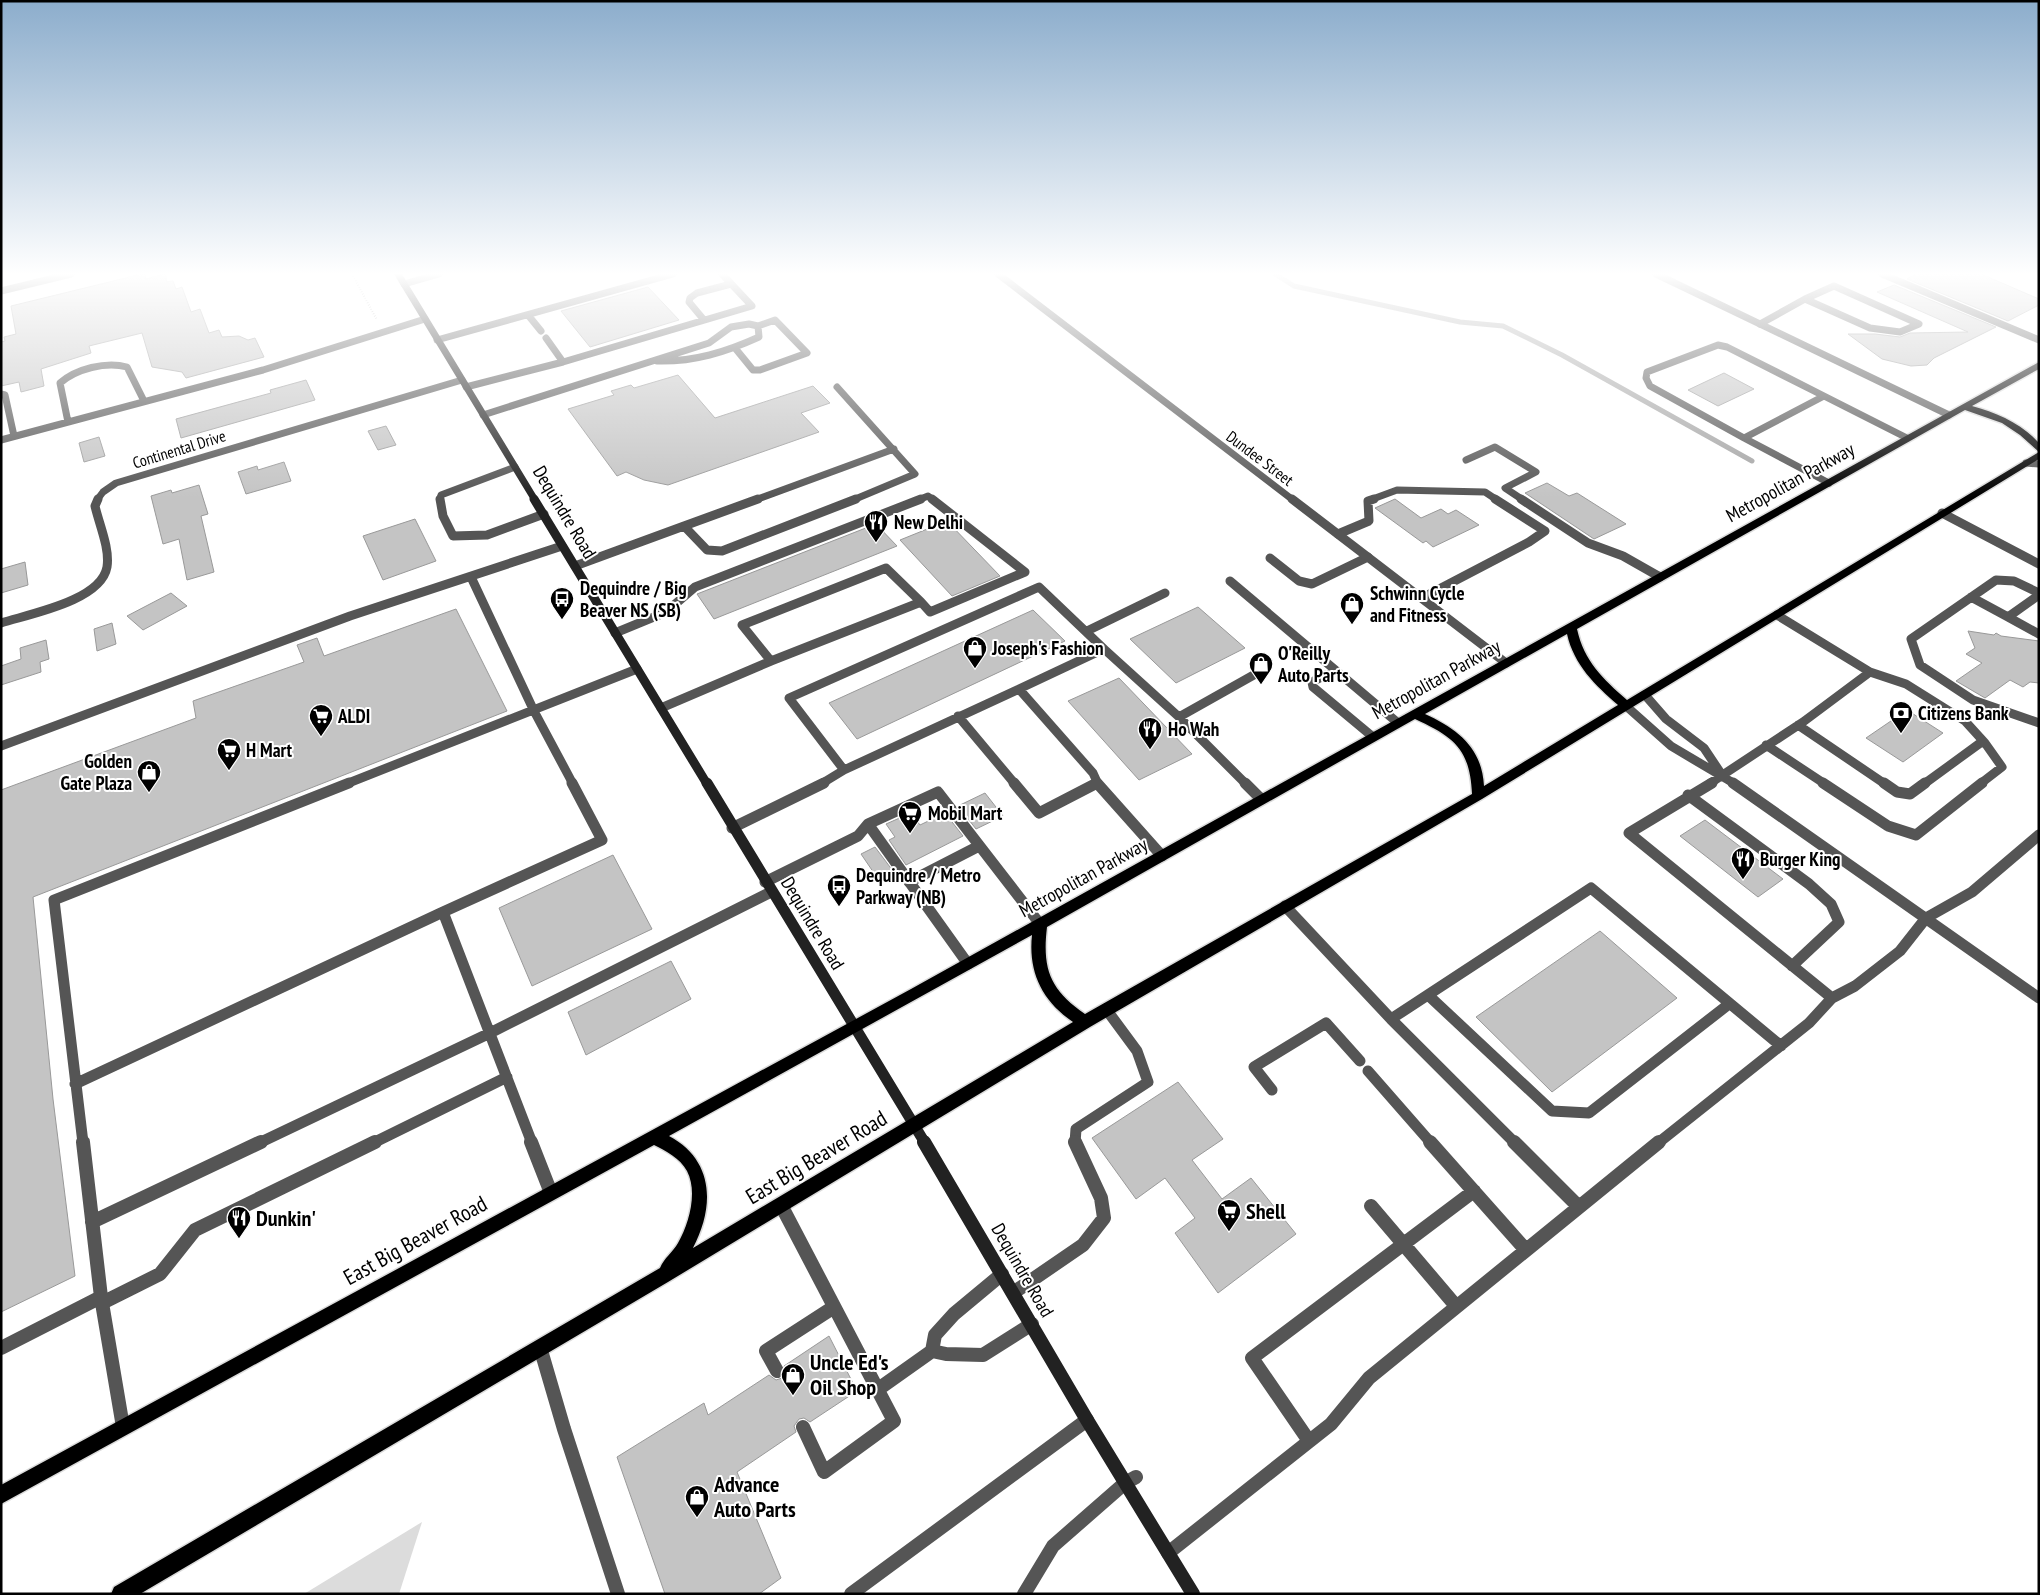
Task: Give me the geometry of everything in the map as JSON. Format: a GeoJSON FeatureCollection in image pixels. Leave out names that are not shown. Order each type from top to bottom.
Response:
{"type":"FeatureCollection","features":[{"type":"Feature","properties":{"kind":"main road","name":"Dequindre Road"},"geometry":{"type":"LineString","coordinates":[[443,348],[914,1126],[1087,1420],[1131,1480],[1168,1553],[1193,1594]]}},
{"type":"Feature","properties":{"kind":"main road","name":"Metropolitan Parkway"},"geometry":{"type":"LineString","coordinates":[[853,1028],[2039,365]]}},
{"type":"Feature","properties":{"kind":"main road"},"geometry":{"type":"LineString","coordinates":[[1963,407],[1983,412],[2012,424],[2024,433],[2039,449]]}},
{"type":"Feature","properties":{"kind":"main road"},"geometry":{"type":"LineString","coordinates":[[914,1126],[1106,1009],[1478,796],[2039,455]]}},
{"type":"Feature","properties":{"kind":"main road"},"geometry":{"type":"LineString","coordinates":[[1570,627],[1579,658],[1588,670],[1626,706]]}},
{"type":"Feature","properties":{"kind":"main road"},"geometry":{"type":"LineString","coordinates":[[1414,714],[1438,724],[1466,746],[1474,759],[1478,774],[1478,796]]}},
{"type":"Feature","properties":{"kind":"main road"},"geometry":{"type":"LineString","coordinates":[[1040,924],[1038,963],[1043,982],[1052,997],[1067,1011],[1085,1022]]}},
{"type":"Feature","properties":{"kind":"main road","name":"East Big Beaver Road"},"geometry":{"type":"LineString","coordinates":[[1,1495],[853,1028]]}},
{"type":"Feature","properties":{"kind":"main road","name":"East Big Beaver Road"},"geometry":{"type":"LineString","coordinates":[[120,1594],[914,1126]]}},
{"type":"Feature","properties":{"kind":"main road"},"geometry":{"type":"LineString","coordinates":[[654,1137],[674,1147],[688,1159],[697,1178],[699,1200],[694,1225],[685,1247],[662,1276]]}},
{"type":"Feature","properties":{"kind":"street"},"geometry":{"type":"LineString","coordinates":[[1,440],[263,370],[332,348]]}},
{"type":"Feature","properties":{"kind":"street"},"geometry":{"type":"LineString","coordinates":[[553,348],[563,362]]}},
{"type":"Feature","properties":{"kind":"street","name":"Continental Drive"},"geometry":{"type":"LineString","coordinates":[[1,623],[69,601],[82,595],[102,581],[107,566],[95,506],[97,498],[102,492],[116,483],[464,383],[563,362],[609,348]]}},
{"type":"Feature","properties":{"kind":"street"},"geometry":{"type":"LineString","coordinates":[[657,361],[662,357],[691,348]]}},
{"type":"Feature","properties":{"kind":"street"},"geometry":{"type":"LineString","coordinates":[[483,415],[657,361],[675,362],[733,348]]}},
{"type":"Feature","properties":{"kind":"street"},"geometry":{"type":"LineString","coordinates":[[735,348],[753,370],[760,370],[806,355],[807,353],[803,348]]}},
{"type":"Feature","properties":{"kind":"street","name":"Dundee Street"},"geometry":{"type":"LineString","coordinates":[[1095,348],[1506,663]]}},
{"type":"Feature","properties":{"kind":"street"},"geometry":{"type":"LineString","coordinates":[[1708,348],[1666,363],[1647,372],[1646,378],[1650,386],[1829,483]]}},
{"type":"Feature","properties":{"kind":"street"},"geometry":{"type":"LineString","coordinates":[[1729,348],[1907,438]]}},
{"type":"Feature","properties":{"kind":"street"},"geometry":{"type":"LineString","coordinates":[[1811,348],[1949,415]]}},
{"type":"Feature","properties":{"kind":"street"},"geometry":{"type":"LineString","coordinates":[[68,422],[60,383],[70,374],[112,364],[122,365],[127,368],[144,401]]}},
{"type":"Feature","properties":{"kind":"street"},"geometry":{"type":"LineString","coordinates":[[684,526],[707,550],[722,551],[890,486],[915,474],[837,387]]}},
{"type":"Feature","properties":{"kind":"street"},"geometry":{"type":"LineString","coordinates":[[1,394],[5,395],[14,436]]}},
{"type":"Feature","properties":{"kind":"street"},"geometry":{"type":"LineString","coordinates":[[1744,438],[1824,396]]}},
{"type":"Feature","properties":{"kind":"street"},"geometry":{"type":"LineString","coordinates":[[1466,460],[1495,446],[1536,472],[1505,488],[1588,543],[1624,556],[1660,577]]}},
{"type":"Feature","properties":{"kind":"street"},"geometry":{"type":"LineString","coordinates":[[575,566],[894,449]]}},
{"type":"Feature","properties":{"kind":"street"},"geometry":{"type":"LineString","coordinates":[[2026,463],[2039,464]]}},
{"type":"Feature","properties":{"kind":"street"},"geometry":{"type":"LineString","coordinates":[[515,467],[441,495],[438,503],[453,536],[466,537],[487,534],[544,514]]}},
{"type":"Feature","properties":{"kind":"street"},"geometry":{"type":"LineString","coordinates":[[1338,534],[1369,521],[1368,501],[1396,490],[1485,492],[1545,531],[1529,542],[1422,598]]}},
{"type":"Feature","properties":{"kind":"street"},"geometry":{"type":"LineString","coordinates":[[615,633],[666,612],[696,587],[928,496],[1025,572],[930,612],[886,568],[742,625],[771,661]]}},
{"type":"Feature","properties":{"kind":"street"},"geometry":{"type":"LineString","coordinates":[[1942,513],[2039,564]]}},
{"type":"Feature","properties":{"kind":"street"},"geometry":{"type":"LineString","coordinates":[[1,746],[350,616],[562,546]]}},
{"type":"Feature","properties":{"kind":"street"},"geometry":{"type":"LineString","coordinates":[[1270,558],[1299,581],[1312,584],[1368,557]]}},
{"type":"Feature","properties":{"kind":"street"},"geometry":{"type":"LineString","coordinates":[[75,1084],[602,840],[534,711],[471,577]]}},
{"type":"Feature","properties":{"kind":"street"},"geometry":{"type":"LineString","coordinates":[[1230,580],[1398,723]]}},
{"type":"Feature","properties":{"kind":"street"},"geometry":{"type":"LineString","coordinates":[[2008,617],[2039,594],[2014,581],[1996,580],[1911,639],[1920,665],[1973,700],[2039,724]]}},
{"type":"Feature","properties":{"kind":"street"},"geometry":{"type":"LineString","coordinates":[[844,770],[789,698],[1039,587],[1179,717],[1261,799]]}},
{"type":"Feature","properties":{"kind":"street"},"geometry":{"type":"LineString","coordinates":[[1087,631],[1165,593]]}},
{"type":"Feature","properties":{"kind":"street"},"geometry":{"type":"LineString","coordinates":[[1971,597],[2039,634]]}},
{"type":"Feature","properties":{"kind":"street"},"geometry":{"type":"LineString","coordinates":[[661,708],[771,661],[920,602]]}},
{"type":"Feature","properties":{"kind":"street"},"geometry":{"type":"LineString","coordinates":[[1766,745],[1888,826],[1916,834],[2002,767],[1965,721],[1906,684],[1870,672],[1777,615]]}},
{"type":"Feature","properties":{"kind":"street"},"geometry":{"type":"LineString","coordinates":[[732,828],[828,781],[844,770],[1104,648]]}},
{"type":"Feature","properties":{"kind":"street"},"geometry":{"type":"LineString","coordinates":[[123,1427],[101,1300],[54,900],[637,669]]}},
{"type":"Feature","properties":{"kind":"street"},"geometry":{"type":"LineString","coordinates":[[1335,670],[1312,682],[1313,687],[1373,737]]}},
{"type":"Feature","properties":{"kind":"street"},"geometry":{"type":"LineString","coordinates":[[1179,717],[1259,672]]}},
{"type":"Feature","properties":{"kind":"street"},"geometry":{"type":"LineString","coordinates":[[1832,998],[1629,833],[1723,776],[1798,725],[1870,672]]}},
{"type":"Feature","properties":{"kind":"street"},"geometry":{"type":"LineString","coordinates":[[1019,689],[1093,773],[1097,783],[1162,856]]}},
{"type":"Feature","properties":{"kind":"street"},"geometry":{"type":"LineString","coordinates":[[1646,695],[1666,719],[1704,748],[1723,776]]}},
{"type":"Feature","properties":{"kind":"street"},"geometry":{"type":"LineString","coordinates":[[1626,706],[1648,728],[1689,760],[1723,776],[2039,998]]}},
{"type":"Feature","properties":{"kind":"street"},"geometry":{"type":"LineString","coordinates":[[958,716],[1039,813],[1097,783]]}},
{"type":"Feature","properties":{"kind":"street"},"geometry":{"type":"LineString","coordinates":[[1798,725],[1897,792],[1910,794],[1983,741]]}},
{"type":"Feature","properties":{"kind":"street"},"geometry":{"type":"LineString","coordinates":[[765,882],[858,836],[868,824],[938,792],[1040,924]]}},
{"type":"Feature","properties":{"kind":"street"},"geometry":{"type":"LineString","coordinates":[[1688,796],[1808,884],[1831,904],[1839,922],[1792,966]]}},
{"type":"Feature","properties":{"kind":"street"},"geometry":{"type":"LineString","coordinates":[[868,824],[968,964]]}},
{"type":"Feature","properties":{"kind":"street"},"geometry":{"type":"LineString","coordinates":[[1168,1553],[1331,1424],[1369,1378],[1525,1249],[1781,1046],[1809,1023],[1832,998],[1855,986],[1900,951],[1926,918],[1972,892],[2039,835]]}},
{"type":"Feature","properties":{"kind":"street"},"geometry":{"type":"LineString","coordinates":[[909,882],[979,846]]}},
{"type":"Feature","properties":{"kind":"street"},"geometry":{"type":"LineString","coordinates":[[1391,1019],[1591,888],[1781,1046]]}},
{"type":"Feature","properties":{"kind":"street"},"geometry":{"type":"LineString","coordinates":[[92,1222],[490,1033],[771,892]]}},
{"type":"Feature","properties":{"kind":"street"},"geometry":{"type":"LineString","coordinates":[[1285,906],[1391,1019],[1578,1206]]}},
{"type":"Feature","properties":{"kind":"street"},"geometry":{"type":"LineString","coordinates":[[443,912],[551,1193]]}},
{"type":"Feature","properties":{"kind":"street"},"geometry":{"type":"LineString","coordinates":[[1428,994],[1552,1111],[1589,1113],[1729,1004]]}},
{"type":"Feature","properties":{"kind":"street"},"geometry":{"type":"LineString","coordinates":[[1013,1292],[1083,1245],[1104,1218],[1101,1198],[1075,1145],[1076,1129],[1148,1082],[1137,1051],[1106,1009]]}},
{"type":"Feature","properties":{"kind":"street"},"geometry":{"type":"LineString","coordinates":[[1272,1090],[1254,1068],[1326,1023],[1525,1249]]}},
{"type":"Feature","properties":{"kind":"street"},"geometry":{"type":"LineString","coordinates":[[1,1348],[160,1274],[196,1230],[507,1077]]}},
{"type":"Feature","properties":{"kind":"street"},"geometry":{"type":"LineString","coordinates":[[1308,1441],[1252,1358],[1474,1191]]}},
{"type":"Feature","properties":{"kind":"street"},"geometry":{"type":"LineString","coordinates":[[781,1205],[894,1421],[824,1472],[804,1427]]}},
{"type":"Feature","properties":{"kind":"street"},"geometry":{"type":"LineString","coordinates":[[1371,1206],[1456,1306]]}},
{"type":"Feature","properties":{"kind":"street"},"geometry":{"type":"LineString","coordinates":[[877,1390],[932,1351],[935,1335],[954,1314],[1002,1274]]}},
{"type":"Feature","properties":{"kind":"street"},"geometry":{"type":"LineString","coordinates":[[777,1370],[766,1351],[834,1307]]}},
{"type":"Feature","properties":{"kind":"street"},"geometry":{"type":"LineString","coordinates":[[932,1351],[946,1354],[983,1355],[1032,1324]]}},
{"type":"Feature","properties":{"kind":"street"},"geometry":{"type":"LineString","coordinates":[[540,1347],[564,1429],[618,1594]]}},
{"type":"Feature","properties":{"kind":"street"},"geometry":{"type":"LineString","coordinates":[[851,1594],[1087,1420]]}},
{"type":"Feature","properties":{"kind":"street"},"geometry":{"type":"LineString","coordinates":[[1024,1594],[1053,1546],[1131,1480]]}},
{"type":"Feature","properties":{"kind":"shaded area"},"geometry":{"type":"Polygon","coordinates":[[[422,1522],[399,1594],[304,1594],[422,1522]]]}},
{"type":"Feature","properties":{"kind":"building"},"geometry":{"type":"Polygon","coordinates":[[[1,348],[90,348],[91,353],[41,369],[44,386],[21,392],[19,382],[1,386],[1,348]]]}},
{"type":"Feature","properties":{"kind":"building"},"geometry":{"type":"Polygon","coordinates":[[[147,348],[260,348],[264,357],[186,378],[182,372],[152,367],[147,348]]]}},
{"type":"Feature","properties":{"kind":"building"},"geometry":{"type":"Polygon","coordinates":[[[1868,348],[1953,348],[1934,358],[1927,365],[1911,366],[1882,359],[1868,348]]]}},
{"type":"Feature","properties":{"kind":"building"},"geometry":{"type":"Polygon","coordinates":[[[1724,373],[1754,389],[1718,406],[1688,390],[1724,373]]]}},
{"type":"Feature","properties":{"kind":"building"},"geometry":{"type":"Polygon","coordinates":[[[678,375],[715,418],[813,386],[830,403],[801,413],[819,432],[668,485],[644,480],[626,472],[617,476],[568,409],[614,395],[611,391],[631,385],[634,388],[678,375]]]}},
{"type":"Feature","properties":{"kind":"building"},"geometry":{"type":"Polygon","coordinates":[[[306,380],[315,400],[181,438],[176,419],[271,393],[270,390],[306,380]]]}},
{"type":"Feature","properties":{"kind":"building"},"geometry":{"type":"Polygon","coordinates":[[[386,426],[396,445],[378,450],[368,431],[386,426]]]}},
{"type":"Feature","properties":{"kind":"building"},"geometry":{"type":"Polygon","coordinates":[[[99,437],[105,456],[84,462],[79,443],[99,437]]]}},
{"type":"Feature","properties":{"kind":"building"},"geometry":{"type":"Polygon","coordinates":[[[284,462],[291,481],[246,494],[238,472],[257,466],[258,470],[284,462]]]}},
{"type":"Feature","properties":{"kind":"building"},"geometry":{"type":"Polygon","coordinates":[[[1547,483],[1569,496],[1577,493],[1626,524],[1594,539],[1525,493],[1547,483]]]}},
{"type":"Feature","properties":{"kind":"building"},"geometry":{"type":"Polygon","coordinates":[[[199,485],[208,514],[201,516],[214,572],[187,580],[179,539],[163,544],[151,496],[171,490],[172,493],[199,485]]]}},
{"type":"Feature","properties":{"kind":"building"},"geometry":{"type":"Polygon","coordinates":[[[1395,499],[1421,518],[1441,509],[1448,514],[1456,510],[1479,525],[1433,547],[1426,541],[1423,543],[1375,508],[1395,499]]]}},
{"type":"Feature","properties":{"kind":"building"},"geometry":{"type":"Polygon","coordinates":[[[415,519],[436,561],[383,580],[363,536],[415,519]]]}},
{"type":"Feature","properties":{"kind":"building"},"geometry":{"type":"Polygon","coordinates":[[[947,521],[1000,576],[952,596],[900,540],[947,521]]]}},
{"type":"Feature","properties":{"kind":"building"},"geometry":{"type":"Polygon","coordinates":[[[876,524],[897,546],[714,619],[697,594],[876,524]]]}},
{"type":"Feature","properties":{"kind":"building"},"geometry":{"type":"Polygon","coordinates":[[[25,562],[28,585],[1,593],[1,569],[25,562]]]}},
{"type":"Feature","properties":{"kind":"building"},"geometry":{"type":"Polygon","coordinates":[[[171,593],[187,606],[143,630],[127,616],[171,593]]]}},
{"type":"Feature","properties":{"kind":"building"},"geometry":{"type":"Polygon","coordinates":[[[1198,607],[1245,648],[1176,683],[1130,639],[1198,607]]]}},
{"type":"Feature","properties":{"kind":"building"},"geometry":{"type":"Polygon","coordinates":[[[456,609],[507,711],[33,897],[53,1099],[75,1276],[1,1312],[1,790],[196,718],[193,701],[304,662],[297,645],[317,638],[324,656],[456,609]]]}},
{"type":"Feature","properties":{"kind":"building"},"geometry":{"type":"Polygon","coordinates":[[[1033,610],[1065,641],[857,739],[829,703],[1033,610]]]}},
{"type":"Feature","properties":{"kind":"building"},"geometry":{"type":"Polygon","coordinates":[[[112,623],[116,644],[97,651],[94,629],[112,623]]]}},
{"type":"Feature","properties":{"kind":"building"},"geometry":{"type":"Polygon","coordinates":[[[1968,631],[1994,635],[1996,633],[2001,636],[2039,641],[2039,683],[2030,682],[2023,687],[2010,680],[1985,698],[1956,681],[1982,663],[1966,654],[1975,648],[1968,631]]]}},
{"type":"Feature","properties":{"kind":"building"},"geometry":{"type":"Polygon","coordinates":[[[46,640],[49,659],[40,662],[41,672],[1,685],[1,666],[21,659],[20,648],[46,640]]]}},
{"type":"Feature","properties":{"kind":"building"},"geometry":{"type":"Polygon","coordinates":[[[1119,678],[1192,754],[1139,780],[1068,701],[1119,678]]]}},
{"type":"Feature","properties":{"kind":"building"},"geometry":{"type":"Polygon","coordinates":[[[1907,710],[1943,733],[1903,762],[1866,738],[1907,710]]]}},
{"type":"Feature","properties":{"kind":"building"},"geometry":{"type":"Polygon","coordinates":[[[985,793],[1003,816],[976,829],[958,806],[985,793]]]}},
{"type":"Feature","properties":{"kind":"building"},"geometry":{"type":"Polygon","coordinates":[[[911,813],[920,825],[945,813],[963,836],[906,865],[889,840],[895,837],[886,824],[911,813]]]}},
{"type":"Feature","properties":{"kind":"building"},"geometry":{"type":"Polygon","coordinates":[[[1705,820],[1783,879],[1758,897],[1680,836],[1705,820]]]}},
{"type":"Feature","properties":{"kind":"building"},"geometry":{"type":"Polygon","coordinates":[[[875,847],[893,871],[878,879],[861,854],[875,847]]]}},
{"type":"Feature","properties":{"kind":"building"},"geometry":{"type":"Polygon","coordinates":[[[613,855],[652,929],[532,986],[499,908],[613,855]]]}},
{"type":"Feature","properties":{"kind":"building"},"geometry":{"type":"Polygon","coordinates":[[[1600,931],[1677,998],[1552,1092],[1476,1017],[1600,931]]]}},
{"type":"Feature","properties":{"kind":"building"},"geometry":{"type":"Polygon","coordinates":[[[671,961],[691,999],[586,1055],[568,1012],[671,961]]]}},
{"type":"Feature","properties":{"kind":"building"},"geometry":{"type":"Polygon","coordinates":[[[1178,1082],[1223,1139],[1192,1160],[1222,1199],[1251,1178],[1296,1234],[1218,1293],[1175,1233],[1195,1218],[1165,1178],[1136,1199],[1092,1138],[1178,1082]]]}},
{"type":"Feature","properties":{"kind":"building","name":"Advance Auto Parts"},"geometry":{"type":"Polygon","coordinates":[[[829,1336],[857,1391],[810,1422],[804,1418],[799,1419],[794,1426],[796,1432],[737,1472],[781,1578],[759,1594],[665,1594],[617,1457],[704,1403],[708,1415],[769,1375],[776,1380],[782,1378],[786,1372],[784,1366],[829,1336]]]}},
{"type":"Feature","properties":{"kind":"waterway"},"geometry":{"type":"LineString","coordinates":[[1549,348],[1752,461]]}},
{"type":"Feature","properties":{"kind":"place","name":"New Delhi"},"geometry":{"type":"Point","coordinates":[876,543]}},
{"type":"Feature","properties":{"kind":"place","name":"Dequindre / Big Beaver NS (SB)"},"geometry":{"type":"Point","coordinates":[562,620]}},
{"type":"Feature","properties":{"kind":"place","name":"Schwinn Cycle and Fitness"},"geometry":{"type":"Point","coordinates":[1352,625]}},
{"type":"Feature","properties":{"kind":"place","name":"Joseph's Fashion"},"geometry":{"type":"Point","coordinates":[975,669]}},
{"type":"Feature","properties":{"kind":"place","name":"O'Reilly Auto Parts"},"geometry":{"type":"Point","coordinates":[1261,685]}},
{"type":"Feature","properties":{"kind":"place","name":"Citizens Bank"},"geometry":{"type":"Point","coordinates":[1901,734]}},
{"type":"Feature","properties":{"kind":"place","name":"ALDI"},"geometry":{"type":"Point","coordinates":[321,737]}},
{"type":"Feature","properties":{"kind":"place","name":"Ho Wah"},"geometry":{"type":"Point","coordinates":[1150,750]}},
{"type":"Feature","properties":{"kind":"place","name":"H Mart"},"geometry":{"type":"Point","coordinates":[229,771]}},
{"type":"Feature","properties":{"kind":"place","name":"Golden Gate Plaza"},"geometry":{"type":"Point","coordinates":[149,793]}},
{"type":"Feature","properties":{"kind":"place","name":"Mobil Mart"},"geometry":{"type":"Point","coordinates":[910,834]}},
{"type":"Feature","properties":{"kind":"place","name":"Burger King"},"geometry":{"type":"Point","coordinates":[1743,880]}},
{"type":"Feature","properties":{"kind":"place","name":"Dequindre / Metro Parkway (NB)"},"geometry":{"type":"Point","coordinates":[839,907]}},
{"type":"Feature","properties":{"kind":"place","name":"Shell"},"geometry":{"type":"Point","coordinates":[1229,1232]}},
{"type":"Feature","properties":{"kind":"place","name":"Dunkin'"},"geometry":{"type":"Point","coordinates":[239,1239]}},
{"type":"Feature","properties":{"kind":"place","name":"Uncle Ed's Oil Shop"},"geometry":{"type":"Point","coordinates":[793,1396]}},
{"type":"Feature","properties":{"kind":"place","name":"Advance Auto Parts"},"geometry":{"type":"Point","coordinates":[697,1518]}}]}
